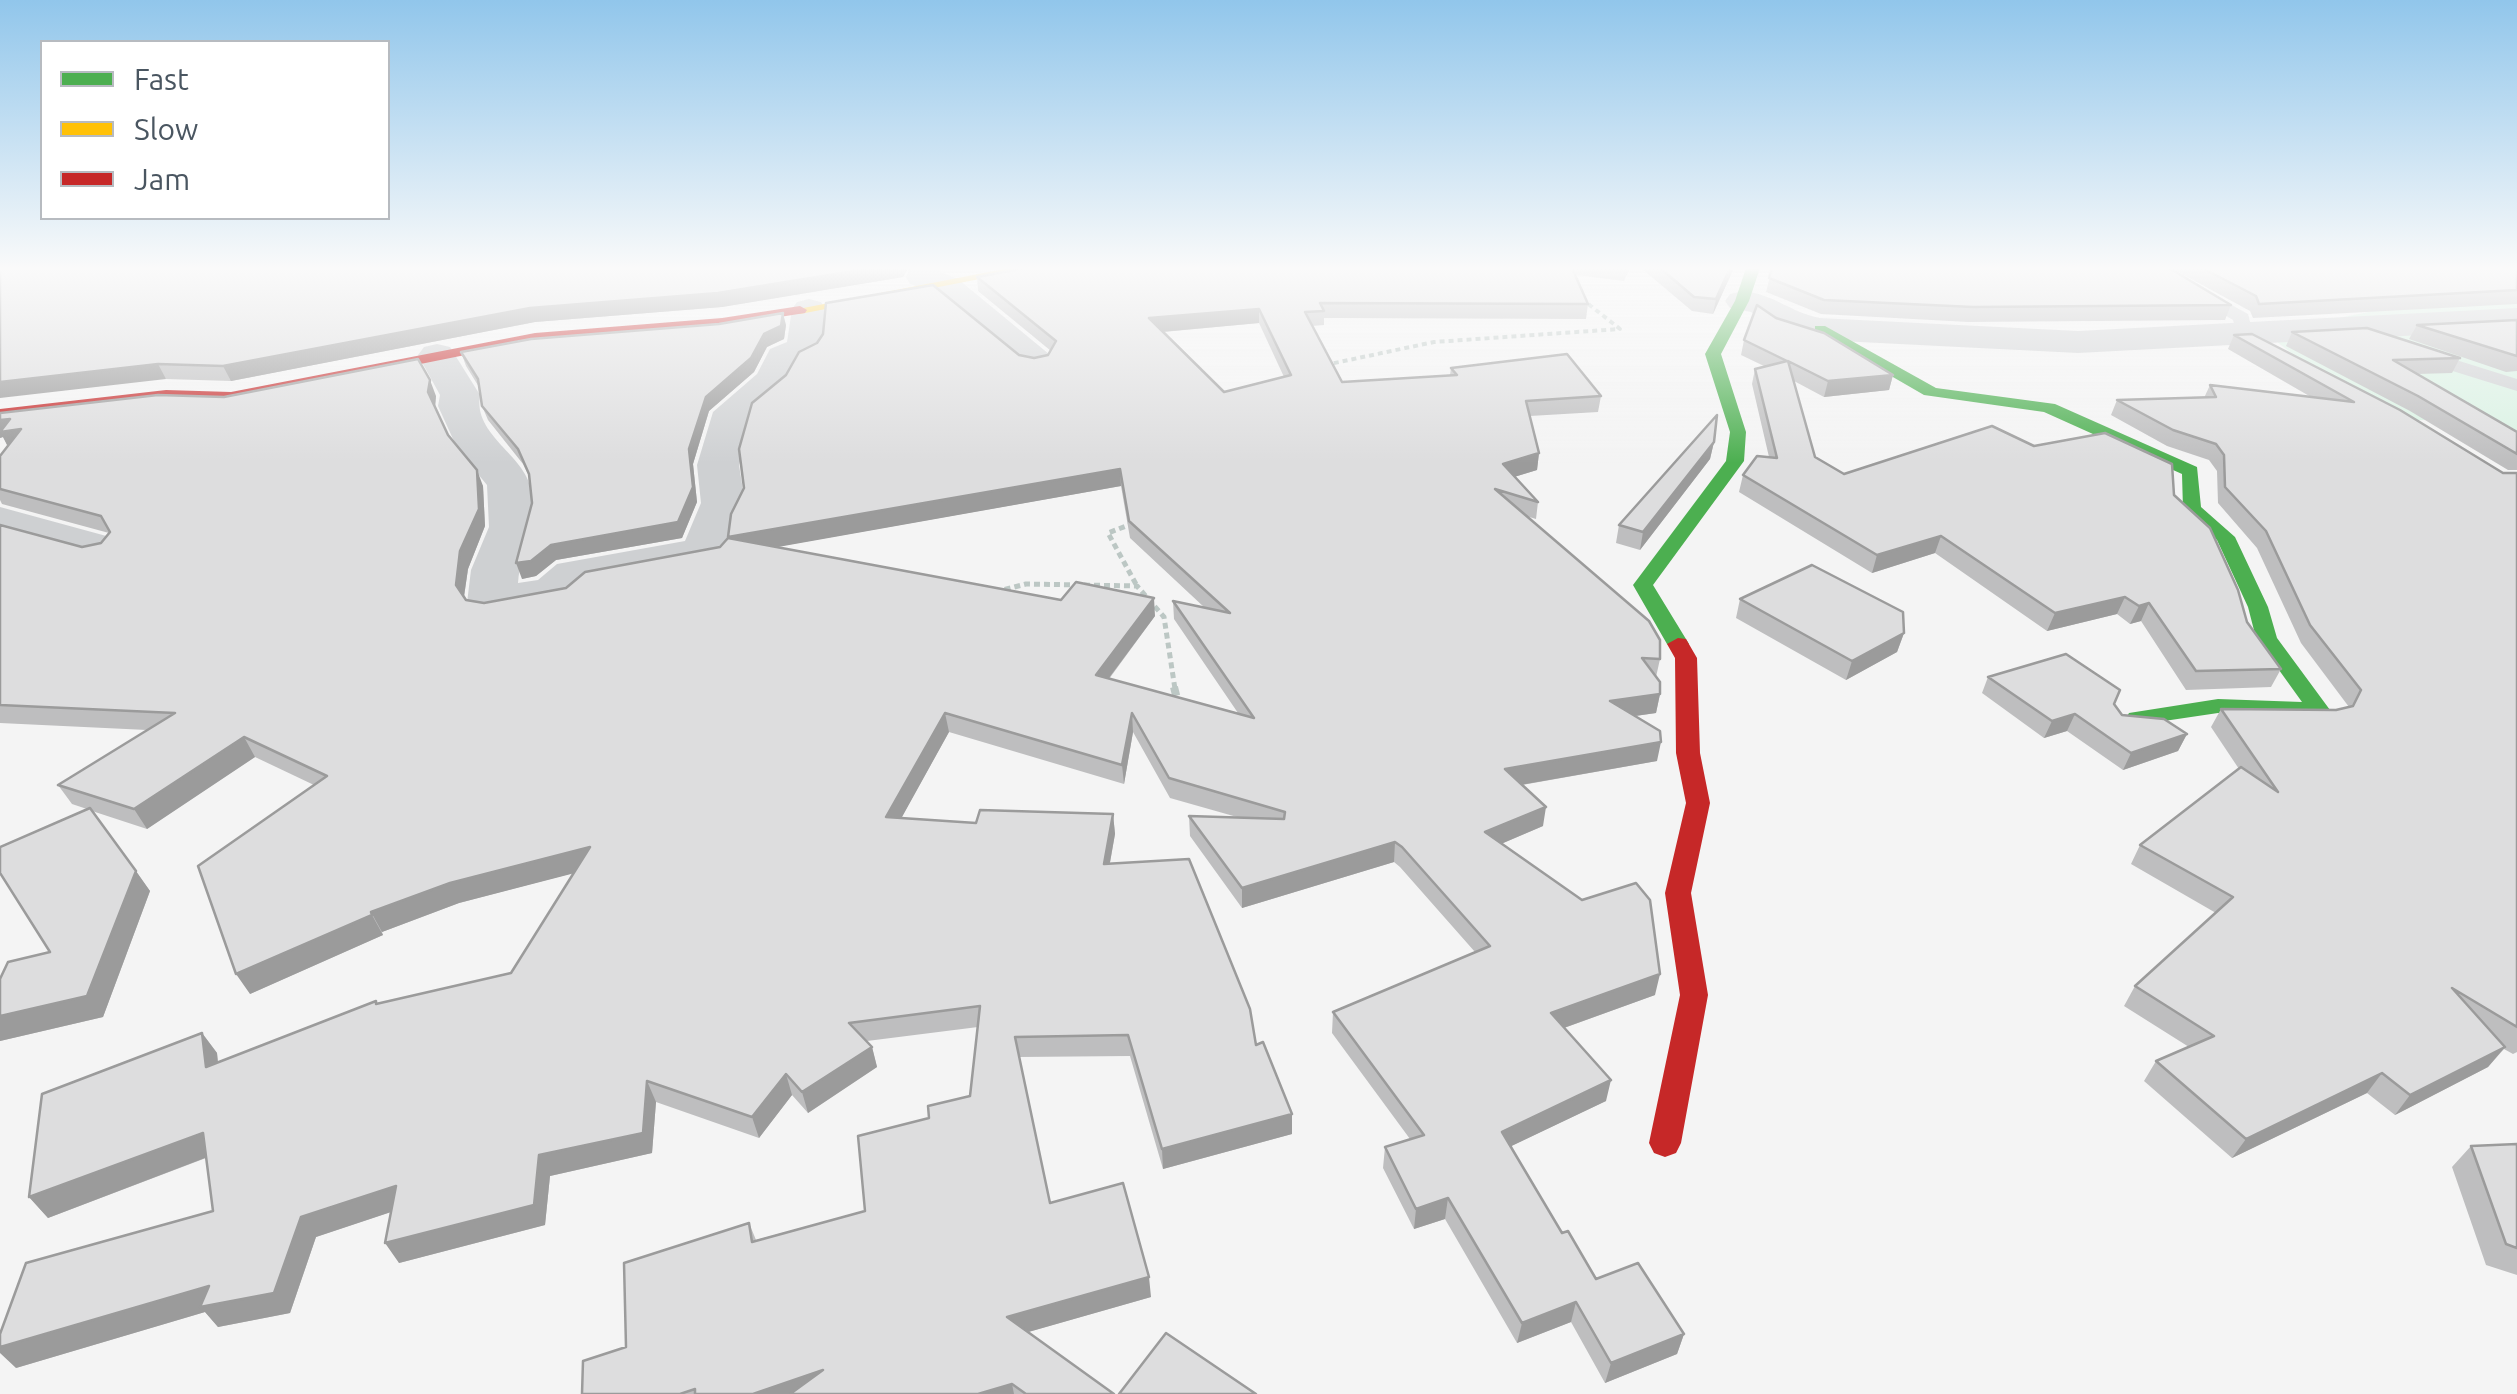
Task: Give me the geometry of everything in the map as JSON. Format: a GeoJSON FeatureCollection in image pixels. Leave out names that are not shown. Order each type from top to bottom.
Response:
{"type":"FeatureCollection","features":[{"type":"Feature","properties":{"kind":"street"},"geometry":{"type":"LineString","coordinates":[[0,414],[166,396],[231,397],[565,333]]}},
{"type":"Feature","properties":{"kind":"street"},"geometry":{"type":"LineString","coordinates":[[437,355],[460,395],[458,406],[479,450],[496,464],[510,485],[512,526],[495,570],[492,602],[554,592],[574,574],[707,552],[709,530],[723,503],[718,465],[732,412],[773,380],[783,357],[804,348],[806,333]]}},
{"type":"Feature","properties":{"kind":"street"},"geometry":{"type":"LineString","coordinates":[[1004,333],[1036,359]]}},
{"type":"Feature","properties":{"kind":"street"},"geometry":{"type":"LineString","coordinates":[[1665,1143],[1694,994],[1678,893],[1698,803],[1688,754],[1686,658],[1642,585],[1735,462],[1738,432],[1713,354],[1723,333]]}},
{"type":"Feature","properties":{"kind":"street"},"geometry":{"type":"LineString","coordinates":[[1829,333],[1940,395],[2008,398],[2062,412],[2150,458],[2191,471],[2192,509],[2225,537],[2258,607],[2267,638],[2319,710],[2218,706],[2137,718]]}},
{"type":"Feature","properties":{"kind":"street"},"geometry":{"type":"LineString","coordinates":[[1900,333],[2078,342],[2281,333]]}},
{"type":"Feature","properties":{"kind":"street"},"geometry":{"type":"LineString","coordinates":[[0,521],[93,547]]}},
{"type":"Feature","properties":{"kind":"lane"},"geometry":{"type":"LineString","coordinates":[[2360,333],[2517,385]]}},
{"type":"Feature","properties":{"kind":"lane"},"geometry":{"type":"LineString","coordinates":[[2244,336],[2279,354]]}},
{"type":"Feature","properties":{"kind":"path"},"geometry":{"type":"LineString","coordinates":[[1322,366],[1353,356],[1468,338],[1562,333]]}},
{"type":"Feature","properties":{"kind":"path"},"geometry":{"type":"LineString","coordinates":[[1140,520],[1108,533],[1137,586],[1164,617],[1168,662],[1178,704]]}},
{"type":"Feature","properties":{"kind":"path"},"geometry":{"type":"LineString","coordinates":[[992,593],[1026,584],[1137,586]]}},
{"type":"Feature","properties":{"kind":"green space"},"geometry":{"type":"Polygon","coordinates":[[[2266,333],[2517,333],[2517,440],[2474,417],[2406,421],[2300,360],[2266,333]]]}},
{"type":"Feature","properties":{"kind":"building"},"geometry":{"type":"Polygon","coordinates":[[[0,333],[397,333],[223,366],[158,364],[0,382],[0,333]]]}},
{"type":"Feature","properties":{"kind":"building"},"geometry":{"type":"Polygon","coordinates":[[[606,333],[766,333],[751,358],[706,397],[689,449],[693,487],[678,522],[551,545],[531,561],[516,563],[532,503],[529,474],[518,449],[482,406],[478,379],[461,352],[531,339],[606,333]]]}},
{"type":"Feature","properties":{"kind":"building"},"geometry":{"type":"Polygon","coordinates":[[[823,333],[992,333],[1019,355],[1034,358],[1048,355],[1056,341],[1046,333],[1164,333],[1224,392],[1291,375],[1271,333],[1316,333],[1342,382],[1457,375],[1451,368],[1567,354],[1601,396],[1526,401],[1539,453],[1503,464],[1538,502],[1495,489],[1649,621],[1660,640],[1660,659],[1642,658],[1660,682],[1660,694],[1610,701],[1660,731],[1661,742],[1505,769],[1546,807],[1485,832],[1582,900],[1636,883],[1650,900],[1660,974],[1551,1013],[1611,1080],[1502,1132],[1562,1233],[1568,1231],[1596,1279],[1638,1263],[1684,1334],[1611,1363],[1576,1302],[1522,1323],[1448,1198],[1416,1209],[1385,1147],[1424,1135],[1333,1012],[1490,946],[1402,847],[1395,842],[1242,888],[1189,816],[1284,819],[1285,812],[1169,778],[1132,713],[1122,765],[945,713],[886,817],[976,823],[980,810],[1113,814],[1104,864],[1189,859],[1250,1009],[1256,1045],[1263,1042],[1292,1114],[1162,1149],[1128,1035],[1015,1037],[1050,1203],[1123,1183],[1149,1277],[1007,1317],[1114,1394],[1026,1394],[1012,1384],[978,1394],[790,1394],[823,1370],[753,1394],[695,1394],[695,1389],[680,1394],[582,1394],[583,1361],[626,1347],[624,1263],[749,1223],[752,1242],[865,1211],[858,1136],[929,1118],[928,1106],[970,1096],[980,1006],[849,1023],[872,1047],[802,1092],[786,1074],[752,1117],[647,1081],[643,1133],[539,1155],[534,1205],[385,1243],[396,1186],[301,1217],[274,1293],[200,1307],[209,1286],[0,1347],[0,1334],[26,1263],[213,1211],[203,1133],[29,1197],[42,1094],[202,1033],[206,1067],[376,1001],[511,973],[590,847],[450,883],[371,912],[372,915],[236,974],[198,866],[327,776],[244,737],[134,809],[58,785],[175,713],[0,705],[0,525],[82,547],[101,543],[110,532],[101,516],[0,489],[0,456],[21,429],[0,432],[10,419],[0,420],[0,413],[158,395],[224,397],[418,359],[430,380],[428,392],[448,435],[477,470],[479,509],[460,551],[456,585],[466,600],[484,603],[566,588],[585,572],[720,547],[728,538],[1061,600],[1076,582],[1154,598],[1096,675],[1254,718],[1173,601],[1230,613],[1129,521],[1120,469],[728,537],[731,514],[744,488],[739,449],[752,403],[786,375],[799,352],[817,343],[823,333]]]}},
{"type":"Feature","properties":{"kind":"building"},"geometry":{"type":"Polygon","coordinates":[[[1747,333],[1824,333],[1893,375],[1828,381],[1788,361],[1815,457],[1844,474],[1992,426],[2034,446],[2105,433],[2172,464],[2174,495],[2210,528],[2238,590],[2247,622],[2281,669],[2196,671],[2149,603],[2139,606],[2125,597],[2055,613],[1941,536],[1877,555],[1743,475],[1757,456],[1777,458],[1755,369],[1787,361],[1744,340],[1747,333]]]}},
{"type":"Feature","properties":{"kind":"building"},"geometry":{"type":"Polygon","coordinates":[[[2294,333],[2383,333],[2460,358],[2393,360],[2517,432],[2517,454],[2418,396],[2294,333]]]}},
{"type":"Feature","properties":{"kind":"building"},"geometry":{"type":"Polygon","coordinates":[[[2443,333],[2517,333],[2517,356],[2443,333]]]}},
{"type":"Feature","properties":{"kind":"building"},"geometry":{"type":"Polygon","coordinates":[[[2252,334],[2400,410],[2503,473],[2517,473],[2517,1027],[2452,988],[2505,1047],[2410,1095],[2382,1073],[2246,1139],[2156,1061],[2214,1036],[2135,986],[2233,897],[2140,845],[2241,767],[2278,792],[2221,709],[2336,710],[2353,706],[2361,690],[2310,625],[2266,531],[2225,487],[2224,455],[2216,444],[2173,430],[2117,400],[2216,397],[2210,385],[2354,402],[2234,335],[2252,334]]]}},
{"type":"Feature","properties":{"kind":"building"},"geometry":{"type":"Polygon","coordinates":[[[1717,415],[1714,442],[1643,532],[1619,525],[1717,415]]]}},
{"type":"Feature","properties":{"kind":"building"},"geometry":{"type":"Polygon","coordinates":[[[1812,565],[1903,612],[1904,633],[1852,661],[1740,599],[1812,565]]]}},
{"type":"Feature","properties":{"kind":"building"},"geometry":{"type":"Polygon","coordinates":[[[2066,654],[2120,690],[2114,704],[2122,715],[2164,719],[2187,734],[2131,753],[2075,714],[2052,721],[1988,677],[2066,654]]]}},
{"type":"Feature","properties":{"kind":"building"},"geometry":{"type":"Polygon","coordinates":[[[90,808],[136,871],[87,996],[0,1016],[0,979],[8,962],[50,952],[0,873],[0,847],[90,808]]]}},
{"type":"Feature","properties":{"kind":"building"},"geometry":{"type":"Polygon","coordinates":[[[2517,1144],[2517,1248],[2506,1244],[2471,1146],[2517,1144]]]}},
{"type":"Feature","properties":{"kind":"building"},"geometry":{"type":"Polygon","coordinates":[[[1166,1333],[1256,1394],[1119,1394],[1166,1333]]]}},
{"type":"Feature","properties":{"kind":"traffic: fast"},"geometry":{"type":"LineString","coordinates":[[1678,644],[1643,585],[1735,461],[1738,432],[1713,354],[1724,333]]}},
{"type":"Feature","properties":{"kind":"traffic: fast"},"geometry":{"type":"LineString","coordinates":[[1827,333],[1930,391],[2049,408],[2191,471],[2192,509],[2225,537],[2258,607],[2267,638],[2319,710],[2218,706],[2137,718]]}},
{"type":"Feature","properties":{"kind":"traffic: jam"},"geometry":{"type":"LineString","coordinates":[[0,414],[166,395],[231,397],[535,337],[584,333]]}},
{"type":"Feature","properties":{"kind":"traffic: jam"},"geometry":{"type":"LineString","coordinates":[[1665,1143],[1694,995],[1678,893],[1698,803],[1688,753],[1686,658],[1678,644]]}}]}
